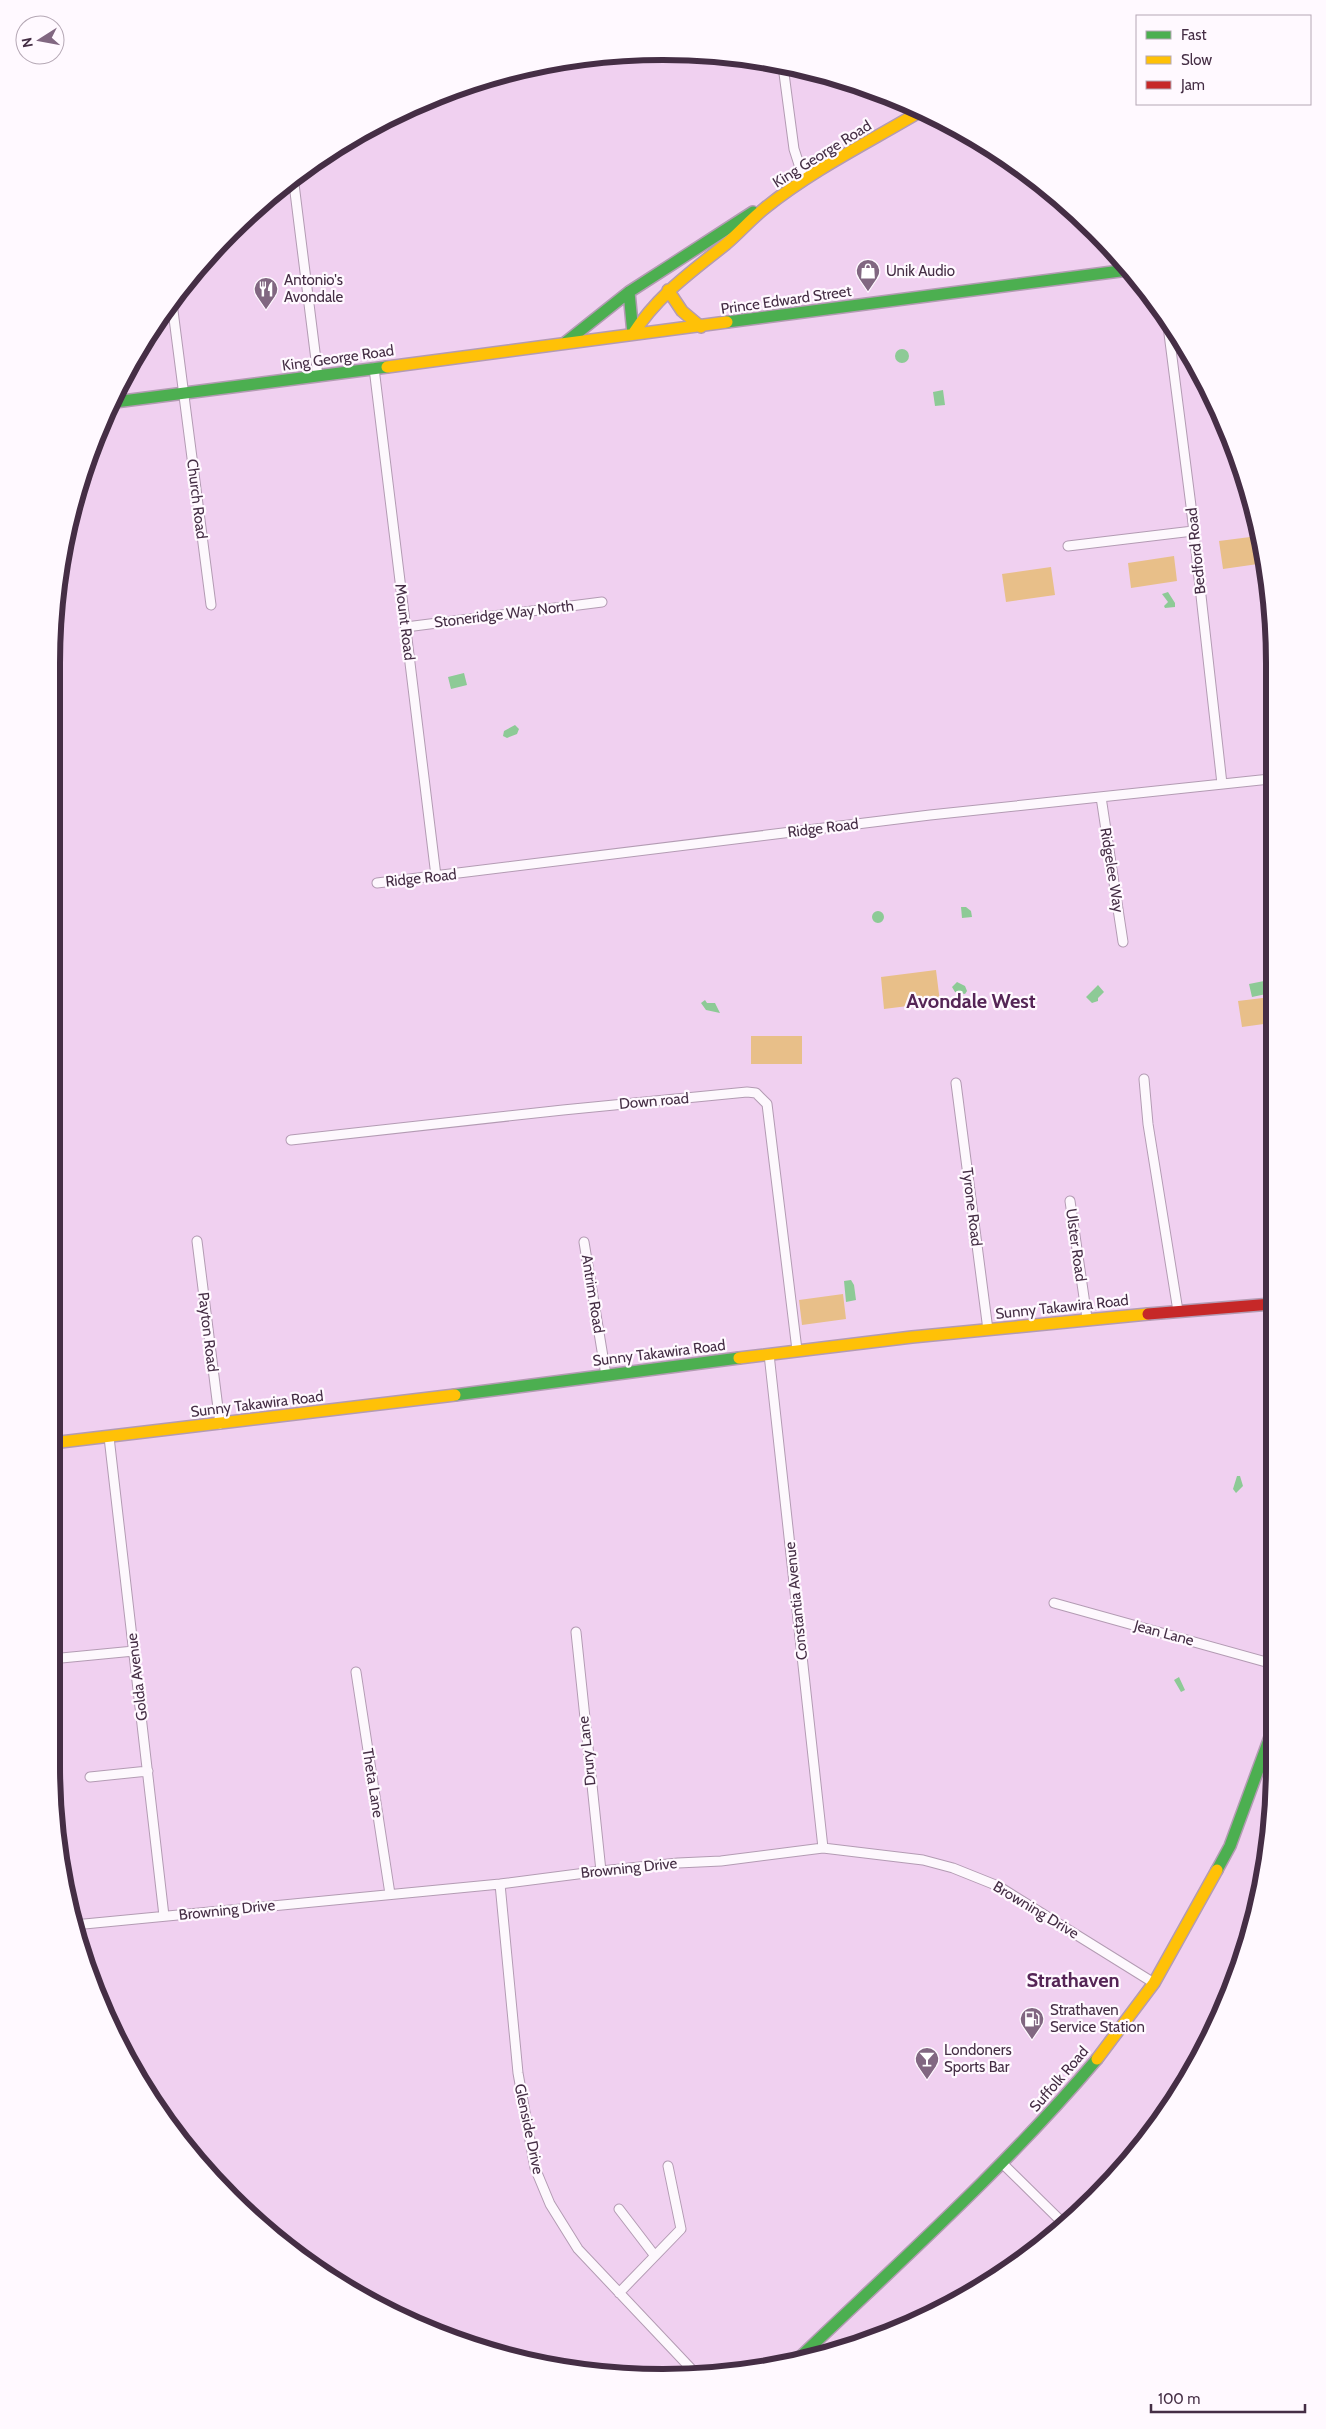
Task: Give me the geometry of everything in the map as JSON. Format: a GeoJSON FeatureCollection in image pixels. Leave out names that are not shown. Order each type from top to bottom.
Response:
{"type":"FeatureCollection","features":[{"type":"Feature","properties":{"kind":"main road","name":"King George Road"},"geometry":{"type":"LineString","coordinates":[[633,334],[646,314],[668,290],[765,208],[804,180],[914,115]]}},
{"type":"Feature","properties":{"kind":"main road","name":"King George Road"},"geometry":{"type":"LineString","coordinates":[[120,401],[566,342],[629,292],[751,213],[765,208]]}},
{"type":"Feature","properties":{"kind":"main road","name":"Prince Edward Street"},"geometry":{"type":"LineString","coordinates":[[566,342],[701,327],[1121,271]]}},
{"type":"Feature","properties":{"kind":"main road"},"geometry":{"type":"LineString","coordinates":[[668,290],[676,306],[684,315],[701,327]]}},
{"type":"Feature","properties":{"kind":"main road"},"geometry":{"type":"LineString","coordinates":[[629,292],[633,334]]}},
{"type":"Feature","properties":{"kind":"main road","name":"Sunny Takawira Road"},"geometry":{"type":"LineString","coordinates":[[60,1442],[220,1424],[798,1350],[1087,1318],[1266,1304]]}},
{"type":"Feature","properties":{"kind":"main road","name":"Suffolk Road"},"geometry":{"type":"LineString","coordinates":[[806,2351],[1002,2164],[1078,2082],[1114,2039],[1154,1984],[1230,1846],[1266,1748]]}},
{"type":"Feature","properties":{"kind":"street"},"geometry":{"type":"LineString","coordinates":[[784,73],[794,149],[804,180]]}},
{"type":"Feature","properties":{"kind":"street"},"geometry":{"type":"LineString","coordinates":[[294,186],[318,376]]}},
{"type":"Feature","properties":{"kind":"street","name":"Church Road"},"geometry":{"type":"LineString","coordinates":[[173,312],[211,605]]}},
{"type":"Feature","properties":{"kind":"street","name":"Bedford Road"},"geometry":{"type":"LineString","coordinates":[[1169,337],[1222,784]]}},
{"type":"Feature","properties":{"kind":"street","name":"Mount Road"},"geometry":{"type":"LineString","coordinates":[[374,368],[436,876]]}},
{"type":"Feature","properties":{"kind":"street"},"geometry":{"type":"LineString","coordinates":[[1068,546],[1193,531]]}},
{"type":"Feature","properties":{"kind":"street","name":"Stoneridge Way North"},"geometry":{"type":"LineString","coordinates":[[406,627],[602,602]]}},
{"type":"Feature","properties":{"kind":"street","name":"Ridge Road"},"geometry":{"type":"LineString","coordinates":[[377,883],[930,815],[1266,779]]}},
{"type":"Feature","properties":{"kind":"street","name":"Ridgelee Way"},"geometry":{"type":"LineString","coordinates":[[1101,797],[1123,942]]}},
{"type":"Feature","properties":{"kind":"street"},"geometry":{"type":"LineString","coordinates":[[1144,1079],[1148,1124],[1178,1311]]}},
{"type":"Feature","properties":{"kind":"street","name":"Tyrone Road"},"geometry":{"type":"LineString","coordinates":[[956,1083],[988,1330]]}},
{"type":"Feature","properties":{"kind":"street","name":"Down road"},"geometry":{"type":"LineString","coordinates":[[291,1140],[563,1110],[747,1092],[756,1094],[767,1104],[798,1350]]}},
{"type":"Feature","properties":{"kind":"street","name":"Ulster Road"},"geometry":{"type":"LineString","coordinates":[[1070,1201],[1087,1318]]}},
{"type":"Feature","properties":{"kind":"street","name":"Payton Road"},"geometry":{"type":"LineString","coordinates":[[197,1241],[220,1424]]}},
{"type":"Feature","properties":{"kind":"street","name":"Antrim Road"},"geometry":{"type":"LineString","coordinates":[[584,1242],[606,1375]]}},
{"type":"Feature","properties":{"kind":"street","name":"Constantia Avenue"},"geometry":{"type":"LineString","coordinates":[[770,1354],[823,1848]]}},
{"type":"Feature","properties":{"kind":"street","name":"Golda Avenue"},"geometry":{"type":"LineString","coordinates":[[109,1437],[164,1916]]}},
{"type":"Feature","properties":{"kind":"street","name":"Jean Lane"},"geometry":{"type":"LineString","coordinates":[[1054,1604],[1266,1662]]}},
{"type":"Feature","properties":{"kind":"street","name":"Drury Lane"},"geometry":{"type":"LineString","coordinates":[[576,1632],[601,1871]]}},
{"type":"Feature","properties":{"kind":"street"},"geometry":{"type":"LineString","coordinates":[[60,1658],[134,1651]]}},
{"type":"Feature","properties":{"kind":"street","name":"Theta Lane"},"geometry":{"type":"LineString","coordinates":[[356,1672],[390,1894]]}},
{"type":"Feature","properties":{"kind":"street"},"geometry":{"type":"LineString","coordinates":[[90,1778],[148,1771]]}},
{"type":"Feature","properties":{"kind":"street","name":"Browning Drive"},"geometry":{"type":"LineString","coordinates":[[82,1924],[500,1884],[601,1871],[678,1863],[721,1861],[823,1848],[922,1860],[975,1876],[998,1886],[1154,1984]]}},
{"type":"Feature","properties":{"kind":"street","name":"Glenside Drive"},"geometry":{"type":"LineString","coordinates":[[500,1884],[518,2073],[535,2168],[550,2204],[565,2231],[578,2249],[691,2368]]}},
{"type":"Feature","properties":{"kind":"street"},"geometry":{"type":"LineString","coordinates":[[1002,2164],[1060,2220]]}},
{"type":"Feature","properties":{"kind":"street"},"geometry":{"type":"LineString","coordinates":[[619,2293],[681,2229],[668,2166]]}},
{"type":"Feature","properties":{"kind":"street"},"geometry":{"type":"LineString","coordinates":[[619,2209],[655,2256]]}},
{"type":"Feature","properties":{"kind":"shaded area"},"geometry":{"type":"Polygon","coordinates":[[[902,349],[907,351],[909,356],[907,361],[902,363],[897,361],[895,356],[897,351],[902,349]]]}},
{"type":"Feature","properties":{"kind":"shaded area"},"geometry":{"type":"Polygon","coordinates":[[[943,390],[945,405],[935,406],[933,392],[943,390]]]}},
{"type":"Feature","properties":{"kind":"shaded area"},"geometry":{"type":"Polygon","coordinates":[[[1252,537],[1257,564],[1223,569],[1219,541],[1252,537]]]}},
{"type":"Feature","properties":{"kind":"shaded area"},"geometry":{"type":"Polygon","coordinates":[[[1174,556],[1177,581],[1131,588],[1128,563],[1174,556]]]}},
{"type":"Feature","properties":{"kind":"shaded area"},"geometry":{"type":"Polygon","coordinates":[[[1051,567],[1055,595],[1006,602],[1002,574],[1051,567]]]}},
{"type":"Feature","properties":{"kind":"shaded area"},"geometry":{"type":"Polygon","coordinates":[[[1168,592],[1175,603],[1175,607],[1165,608],[1164,606],[1168,602],[1162,594],[1168,592]]]}},
{"type":"Feature","properties":{"kind":"shaded area"},"geometry":{"type":"Polygon","coordinates":[[[464,673],[467,685],[451,689],[448,677],[464,673]]]}},
{"type":"Feature","properties":{"kind":"shaded area"},"geometry":{"type":"Polygon","coordinates":[[[515,725],[519,729],[517,734],[507,738],[503,736],[504,731],[515,725]]]}},
{"type":"Feature","properties":{"kind":"shaded area"},"geometry":{"type":"Polygon","coordinates":[[[961,907],[966,907],[971,911],[972,917],[962,918],[961,907]]]}},
{"type":"Feature","properties":{"kind":"shaded area"},"geometry":{"type":"Polygon","coordinates":[[[876,911],[880,911],[884,917],[880,923],[876,923],[872,919],[872,915],[876,911]]]}},
{"type":"Feature","properties":{"kind":"shaded area"},"geometry":{"type":"Polygon","coordinates":[[[936,970],[940,1002],[884,1009],[881,977],[936,970]]]}},
{"type":"Feature","properties":{"kind":"shaded area"},"geometry":{"type":"Polygon","coordinates":[[[1266,981],[1266,994],[1252,997],[1249,984],[1266,981]]]}},
{"type":"Feature","properties":{"kind":"shaded area"},"geometry":{"type":"Polygon","coordinates":[[[957,982],[965,986],[967,991],[965,994],[955,992],[952,987],[957,982]]]}},
{"type":"Feature","properties":{"kind":"shaded area"},"geometry":{"type":"Polygon","coordinates":[[[1098,985],[1104,992],[1098,998],[1098,1001],[1092,1003],[1086,997],[1098,985]]]}},
{"type":"Feature","properties":{"kind":"shaded area"},"geometry":{"type":"Polygon","coordinates":[[[1266,998],[1266,1024],[1242,1027],[1238,1001],[1266,998]]]}},
{"type":"Feature","properties":{"kind":"shaded area"},"geometry":{"type":"Polygon","coordinates":[[[705,1000],[707,1003],[715,1003],[720,1013],[706,1010],[701,1003],[705,1000]]]}},
{"type":"Feature","properties":{"kind":"shaded area"},"geometry":{"type":"Polygon","coordinates":[[[751,1036],[802,1036],[802,1064],[751,1064],[751,1036]]]}},
{"type":"Feature","properties":{"kind":"shaded area"},"geometry":{"type":"Polygon","coordinates":[[[851,1280],[854,1285],[856,1300],[846,1302],[844,1281],[851,1280]]]}},
{"type":"Feature","properties":{"kind":"shaded area"},"geometry":{"type":"Polygon","coordinates":[[[843,1294],[846,1319],[802,1325],[799,1300],[843,1294]]]}},
{"type":"Feature","properties":{"kind":"shaded area"},"geometry":{"type":"Polygon","coordinates":[[[1237,1476],[1240,1476],[1243,1486],[1236,1493],[1233,1489],[1237,1476]]]}},
{"type":"Feature","properties":{"kind":"shaded area"},"geometry":{"type":"Polygon","coordinates":[[[1179,1677],[1185,1690],[1181,1692],[1174,1680],[1179,1677]]]}},
{"type":"Feature","properties":{"kind":"traffic: fast"},"geometry":{"type":"LineString","coordinates":[[566,342],[629,292],[753,212]]}},
{"type":"Feature","properties":{"kind":"traffic: fast"},"geometry":{"type":"LineString","coordinates":[[727,322],[1121,271]]}},
{"type":"Feature","properties":{"kind":"traffic: fast"},"geometry":{"type":"LineString","coordinates":[[629,292],[633,334]]}},
{"type":"Feature","properties":{"kind":"traffic: fast"},"geometry":{"type":"LineString","coordinates":[[120,401],[387,367]]}},
{"type":"Feature","properties":{"kind":"traffic: fast"},"geometry":{"type":"LineString","coordinates":[[455,1395],[739,1358]]}},
{"type":"Feature","properties":{"kind":"traffic: fast"},"geometry":{"type":"LineString","coordinates":[[1217,1870],[1230,1846],[1266,1748]]}},
{"type":"Feature","properties":{"kind":"traffic: fast"},"geometry":{"type":"LineString","coordinates":[[807,2351],[988,2177],[1097,2059]]}},
{"type":"Feature","properties":{"kind":"traffic: slow"},"geometry":{"type":"LineString","coordinates":[[633,334],[664,296],[726,244],[765,208],[821,169],[914,115]]}},
{"type":"Feature","properties":{"kind":"traffic: slow"},"geometry":{"type":"LineString","coordinates":[[668,290],[682,311],[701,327]]}},
{"type":"Feature","properties":{"kind":"traffic: slow"},"geometry":{"type":"LineString","coordinates":[[387,367],[727,322]]}},
{"type":"Feature","properties":{"kind":"traffic: slow"},"geometry":{"type":"LineString","coordinates":[[739,1358],[912,1337],[1148,1314]]}},
{"type":"Feature","properties":{"kind":"traffic: slow"},"geometry":{"type":"LineString","coordinates":[[60,1442],[455,1395]]}},
{"type":"Feature","properties":{"kind":"traffic: slow"},"geometry":{"type":"LineString","coordinates":[[1097,2059],[1154,1983],[1217,1870]]}},
{"type":"Feature","properties":{"kind":"traffic: jam"},"geometry":{"type":"LineString","coordinates":[[1148,1314],[1266,1304]]}},
{"type":"Feature","properties":{"kind":"place","name":"Unik Audio"},"geometry":{"type":"Point","coordinates":[868,292]}},
{"type":"Feature","properties":{"kind":"place","name":"Antonio's Avondale"},"geometry":{"type":"Point","coordinates":[266,310]}},
{"type":"Feature","properties":{"kind":"place","name":"Strathaven Service Station"},"geometry":{"type":"Point","coordinates":[1032,2040]}},
{"type":"Feature","properties":{"kind":"place","name":"Londoners Sports Bar"},"geometry":{"type":"Point","coordinates":[927,2080]}},
{"type":"Feature","properties":{"kind":"district","name":"Avondale West"},"geometry":{"type":"Point","coordinates":[971,1001]}},
{"type":"Feature","properties":{"kind":"district","name":"Strathaven"},"geometry":{"type":"Point","coordinates":[1073,1980]}}]}
